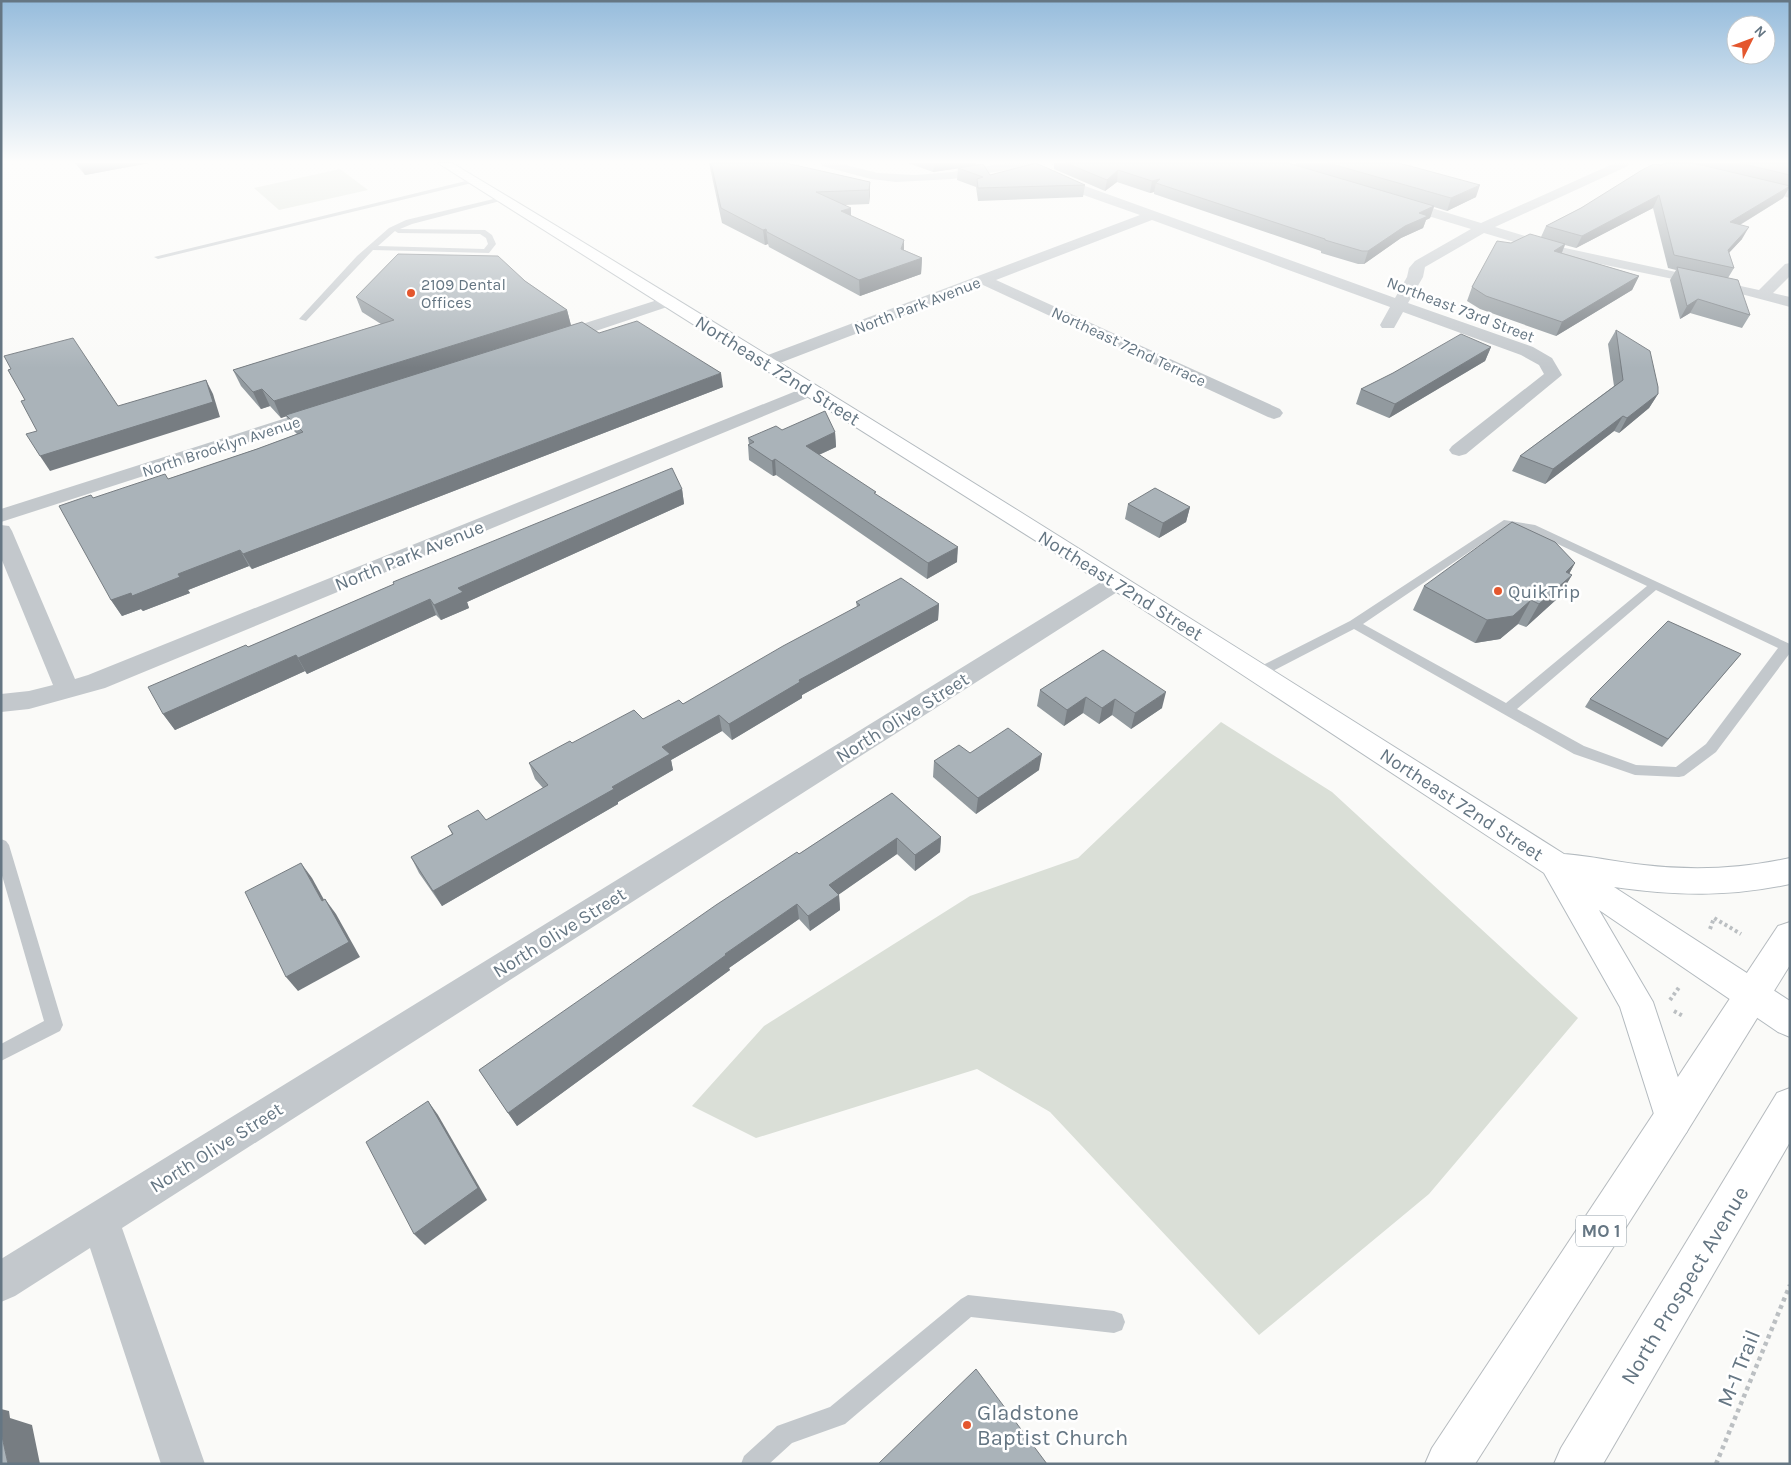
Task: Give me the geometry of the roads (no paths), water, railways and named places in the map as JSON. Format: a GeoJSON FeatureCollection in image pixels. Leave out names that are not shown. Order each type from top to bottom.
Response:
{"type":"FeatureCollection","features":[{"type":"Feature","properties":{"kind":"main road","name":"Northeast 72nd Street"},"geometry":{"type":"LineString","coordinates":[[555,231],[1117,582],[1555,864],[1790,1021]]}},
{"type":"Feature","properties":{"kind":"main road"},"geometry":{"type":"LineString","coordinates":[[1555,864],[1616,874],[1695,882],[1761,878],[1790,870]]}},
{"type":"Feature","properties":{"kind":"main road"},"geometry":{"type":"LineString","coordinates":[[1555,864],[1636,1002],[1673,1120]]}},
{"type":"Feature","properties":{"kind":"main road","name":"MO 1"},"geometry":{"type":"LineString","coordinates":[[1448,1464],[1673,1120],[1790,936]]}},
{"type":"Feature","properties":{"kind":"main road","name":"North Prospect Avenue"},"geometry":{"type":"LineString","coordinates":[[1578,1464],[1790,1106]]}},
{"type":"Feature","properties":{"kind":"street","name":"North Park Avenue"},"geometry":{"type":"LineString","coordinates":[[766,362],[1110,231]]}},
{"type":"Feature","properties":{"kind":"street","name":"Northeast 73rd Street"},"geometry":{"type":"LineString","coordinates":[[1198,231],[1527,351],[1546,362],[1553,375],[1459,450]]}},
{"type":"Feature","properties":{"kind":"street"},"geometry":{"type":"LineString","coordinates":[[1388,326],[1416,277],[1416,268],[1476,231]]}},
{"type":"Feature","properties":{"kind":"street"},"geometry":{"type":"LineString","coordinates":[[1493,231],[1562,252],[1762,294],[1790,302]]}},
{"type":"Feature","properties":{"kind":"street"},"geometry":{"type":"LineString","coordinates":[[1762,294],[1790,267]]}},
{"type":"Feature","properties":{"kind":"street","name":"Northeast 72nd Terrace"},"geometry":{"type":"LineString","coordinates":[[984,280],[1274,413]]}},
{"type":"Feature","properties":{"kind":"street"},"geometry":{"type":"LineString","coordinates":[[542,343],[670,302]]}},
{"type":"Feature","properties":{"kind":"street","name":"North Park Avenue"},"geometry":{"type":"LineString","coordinates":[[1,703],[29,700],[68,691],[118,674],[811,390]]}},
{"type":"Feature","properties":{"kind":"street","name":"North Brooklyn Avenue"},"geometry":{"type":"LineString","coordinates":[[1,516],[344,406]]}},
{"type":"Feature","properties":{"kind":"street"},"geometry":{"type":"LineString","coordinates":[[1,531],[68,691]]}},
{"type":"Feature","properties":{"kind":"street","name":"North Olive Street"},"geometry":{"type":"LineString","coordinates":[[1,1282],[1117,582]]}},
{"type":"Feature","properties":{"kind":"street"},"geometry":{"type":"LineString","coordinates":[[100,1220],[183,1464]]}},
{"type":"Feature","properties":{"kind":"lane"},"geometry":{"type":"LineString","coordinates":[[158,257],[265,231]]}},
{"type":"Feature","properties":{"kind":"lane"},"geometry":{"type":"LineString","coordinates":[[303,319],[370,248],[390,231]]}},
{"type":"Feature","properties":{"kind":"lane"},"geometry":{"type":"LineString","coordinates":[[370,248],[486,251],[492,244],[489,237],[482,232],[454,231]]}},
{"type":"Feature","properties":{"kind":"lane"},"geometry":{"type":"LineString","coordinates":[[1258,673],[1354,624],[1504,523],[1531,527],[1788,648],[1711,748],[1679,772],[1635,770],[1579,750],[1354,624]]}},
{"type":"Feature","properties":{"kind":"lane"},"geometry":{"type":"LineString","coordinates":[[1507,710],[1655,585]]}},
{"type":"Feature","properties":{"kind":"lane"},"geometry":{"type":"LineString","coordinates":[[1,845],[54,1025],[1,1054]]}},
{"type":"Feature","properties":{"kind":"lane"},"geometry":{"type":"LineString","coordinates":[[752,1464],[786,1434],[837,1416],[968,1306],[1114,1322]]}},
{"type":"Feature","properties":{"kind":"place","name":"2109 Dental Offices"},"geometry":{"type":"Point","coordinates":[411,293]}},
{"type":"Feature","properties":{"kind":"place","name":"QuikTrip"},"geometry":{"type":"Point","coordinates":[1498,591]}},
{"type":"Feature","properties":{"kind":"place","name":"Gladstone Baptist Church"},"geometry":{"type":"Point","coordinates":[967,1425]}}]}
